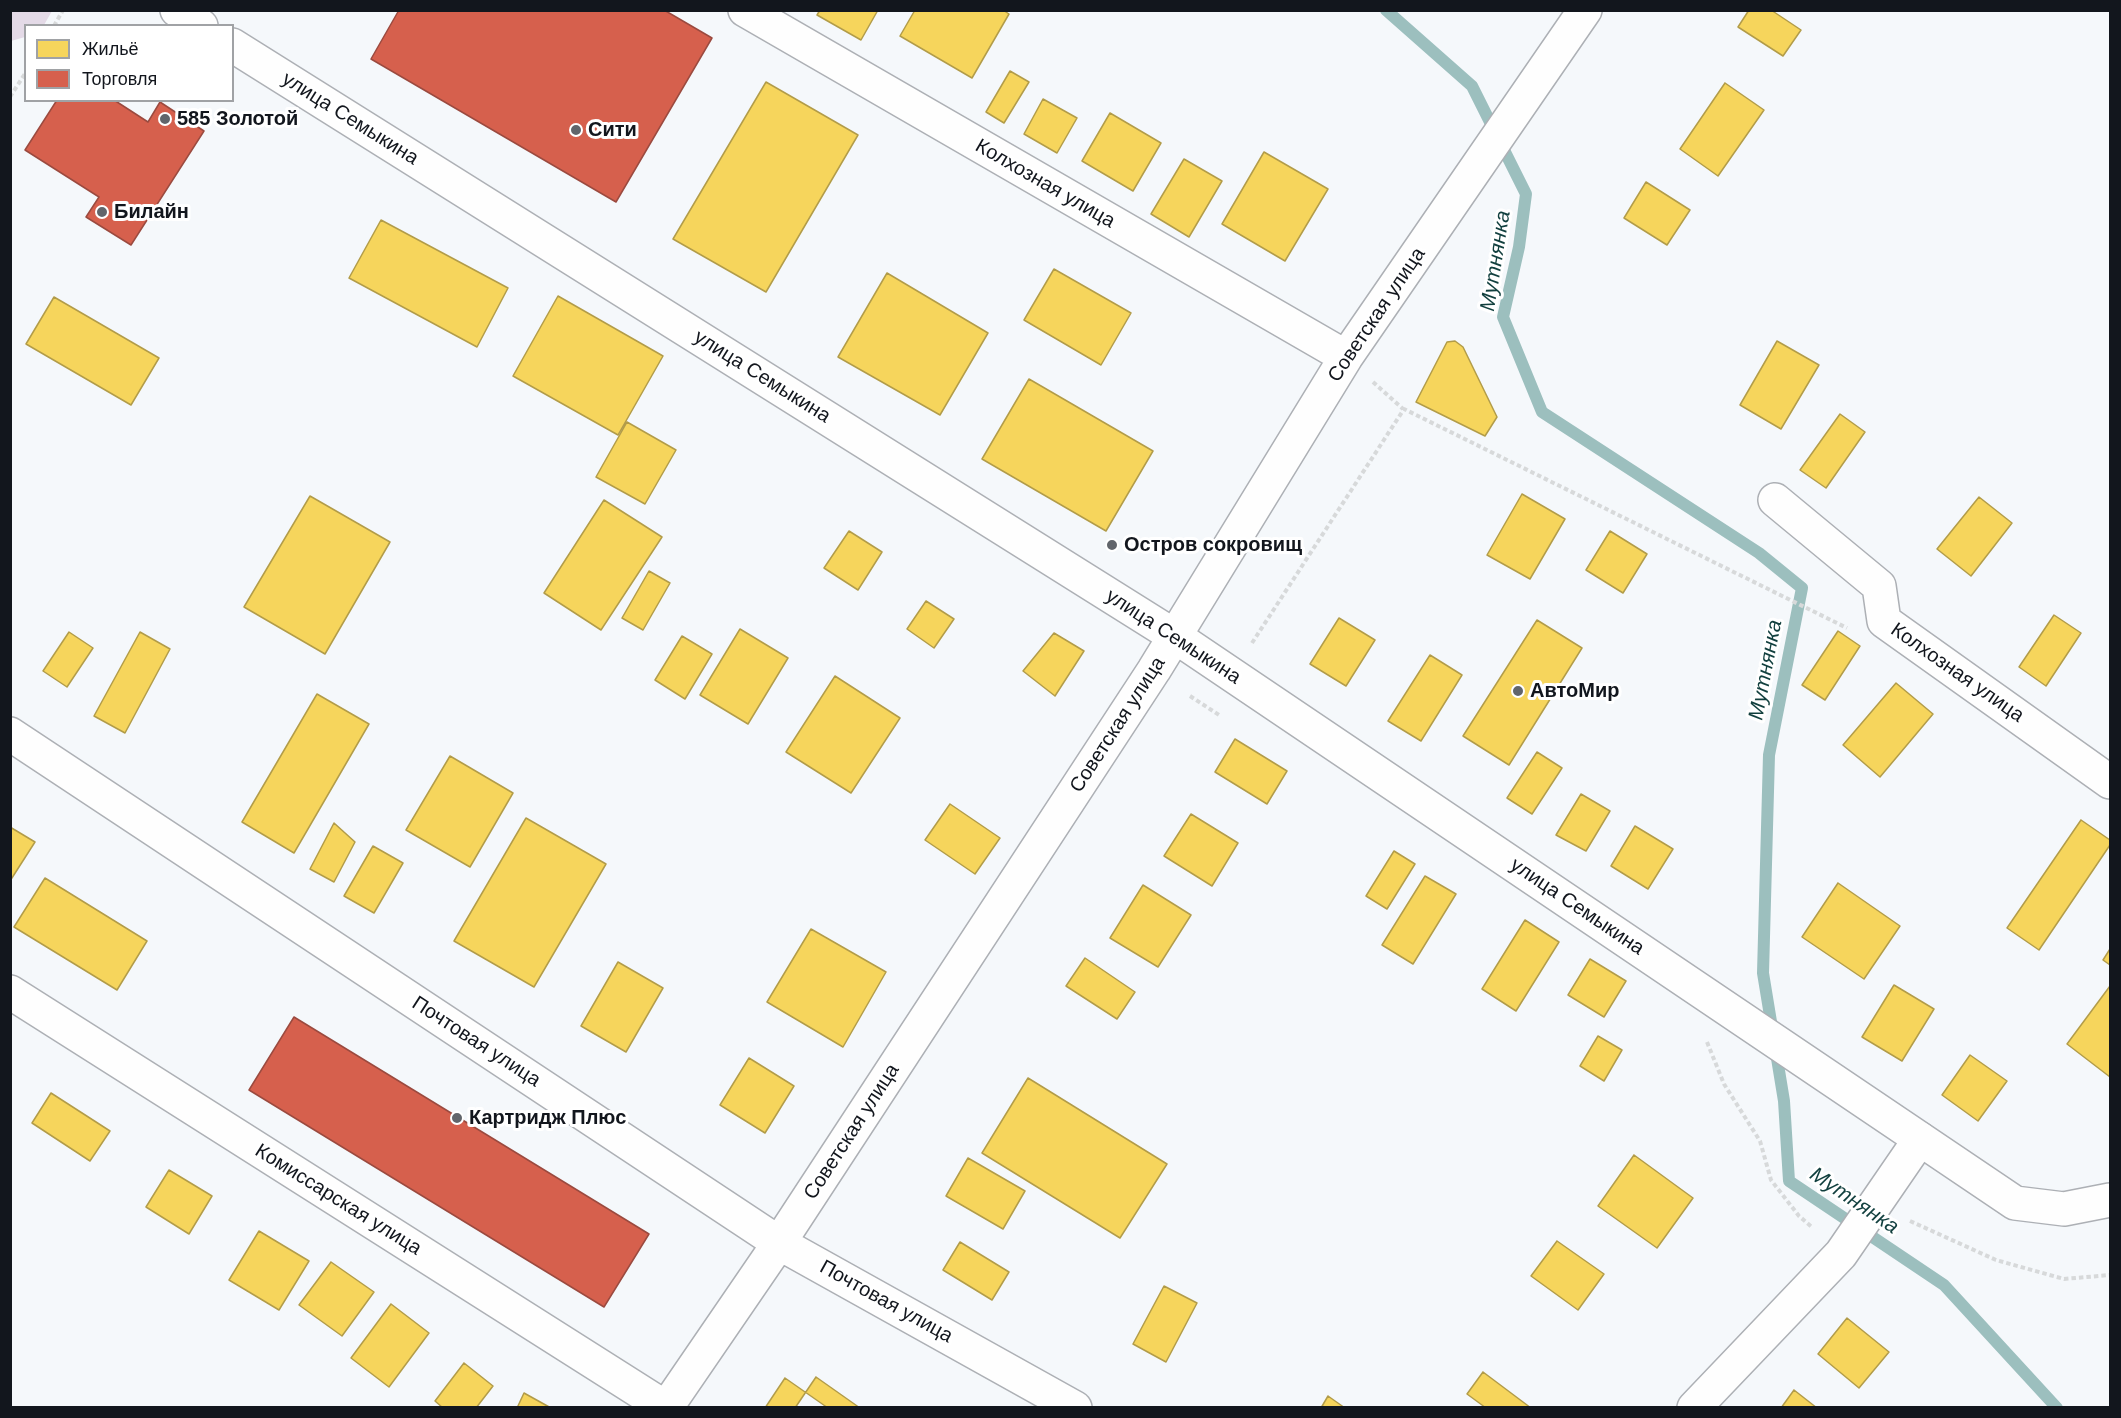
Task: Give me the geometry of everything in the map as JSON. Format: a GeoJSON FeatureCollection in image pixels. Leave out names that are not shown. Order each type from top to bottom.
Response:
{"type":"FeatureCollection","features":[{"type":"Feature","properties":{"kind":"street"},"geometry":{"type":"LineString","coordinates":[[177,10],[198,24]]}},
{"type":"Feature","properties":{"kind":"street","name":"Колхозная улица"},"geometry":{"type":"LineString","coordinates":[[745,10],[1346,357]]}},
{"type":"Feature","properties":{"kind":"street","name":"Советская улица"},"geometry":{"type":"LineString","coordinates":[[666,1407],[779,1243],[1176,637],[1346,357],[1585,10]]}},
{"type":"Feature","properties":{"kind":"street","name":"улица Семыкина"},"geometry":{"type":"LineString","coordinates":[[234,46],[1176,637],[2015,1203],[2064,1209],[2110,1200]]}},
{"type":"Feature","properties":{"kind":"street","name":"Колхозная улица"},"geometry":{"type":"LineString","coordinates":[[1775,500],[1879,586],[1884,621],[2110,782]]}},
{"type":"Feature","properties":{"kind":"street","name":"Почтовая улица"},"geometry":{"type":"LineString","coordinates":[[10,734],[779,1243],[1075,1407]]}},
{"type":"Feature","properties":{"kind":"street","name":"Комиссарская улица"},"geometry":{"type":"LineString","coordinates":[[10,992],[666,1407]]}},
{"type":"Feature","properties":{"kind":"street"},"geometry":{"type":"LineString","coordinates":[[1694,1407],[1844,1250],[1920,1139]]}},
{"type":"Feature","properties":{"kind":"path"},"geometry":{"type":"LineString","coordinates":[[55,24],[63,10]]}},
{"type":"Feature","properties":{"kind":"path"},"geometry":{"type":"LineString","coordinates":[[10,97],[24,75]]}},
{"type":"Feature","properties":{"kind":"path"},"geometry":{"type":"LineString","coordinates":[[1207,708],[1232,674],[1404,409],[1812,609]]}},
{"type":"Feature","properties":{"kind":"path"},"geometry":{"type":"LineString","coordinates":[[1760,1141],[1771,1180],[1799,1216],[1844,1250]]}},
{"type":"Feature","properties":{"kind":"path"},"geometry":{"type":"LineString","coordinates":[[1909,1220],[1996,1260],[2064,1279],[2110,1275]]}},
{"type":"Feature","properties":{"kind":"shaded area"},"geometry":{"type":"Polygon","coordinates":[[[11,10],[52,10],[45,24],[24,24],[24,37],[11,41],[11,10]]]}},
{"type":"Feature","properties":{"kind":"building: Жильё"},"geometry":{"type":"Polygon","coordinates":[[[820,10],[878,10],[861,40],[817,15],[820,10]]]}},
{"type":"Feature","properties":{"kind":"building: Жильё"},"geometry":{"type":"Polygon","coordinates":[[[915,10],[1003,10],[1009,14],[972,78],[900,36],[915,10]]]}},
{"type":"Feature","properties":{"kind":"building: Жильё"},"geometry":{"type":"Polygon","coordinates":[[[1749,10],[1771,10],[1801,30],[1783,56],[1738,27],[1749,10]]]}},
{"type":"Feature","properties":{"kind":"building: Жильё"},"geometry":{"type":"Polygon","coordinates":[[[1010,71],[1029,82],[1004,123],[986,112],[1010,71]]]}},
{"type":"Feature","properties":{"kind":"building: Жильё"},"geometry":{"type":"Polygon","coordinates":[[[766,82],[858,135],[766,292],[673,239],[766,82]]]}},
{"type":"Feature","properties":{"kind":"building: Жильё"},"geometry":{"type":"Polygon","coordinates":[[[1725,83],[1764,110],[1718,176],[1680,149],[1725,83]]]}},
{"type":"Feature","properties":{"kind":"building: Жильё"},"geometry":{"type":"Polygon","coordinates":[[[1043,99],[1077,118],[1057,153],[1024,134],[1043,99]]]}},
{"type":"Feature","properties":{"kind":"building: Жильё"},"geometry":{"type":"Polygon","coordinates":[[[1110,113],[1161,143],[1133,191],[1082,161],[1110,113]]]}},
{"type":"Feature","properties":{"kind":"building: Жильё"},"geometry":{"type":"Polygon","coordinates":[[[1264,152],[1328,189],[1285,261],[1222,224],[1264,152]]]}},
{"type":"Feature","properties":{"kind":"building: Жильё"},"geometry":{"type":"Polygon","coordinates":[[[1184,159],[1222,181],[1189,237],[1151,214],[1184,159]]]}},
{"type":"Feature","properties":{"kind":"building: Жильё"},"geometry":{"type":"Polygon","coordinates":[[[1646,182],[1690,210],[1667,245],[1624,218],[1646,182]]]}},
{"type":"Feature","properties":{"kind":"building: Жильё"},"geometry":{"type":"Polygon","coordinates":[[[381,220],[508,288],[477,347],[349,278],[381,220]]]}},
{"type":"Feature","properties":{"kind":"building: Жильё"},"geometry":{"type":"Polygon","coordinates":[[[1054,269],[1131,313],[1101,365],[1024,320],[1054,269]]]}},
{"type":"Feature","properties":{"kind":"building: Жильё"},"geometry":{"type":"Polygon","coordinates":[[[887,273],[988,333],[940,415],[838,357],[887,273]]]}},
{"type":"Feature","properties":{"kind":"building: Жильё"},"geometry":{"type":"Polygon","coordinates":[[[558,296],[663,356],[618,435],[513,376],[558,296]]]}},
{"type":"Feature","properties":{"kind":"building: Жильё"},"geometry":{"type":"Polygon","coordinates":[[[54,297],[159,358],[131,405],[26,344],[54,297]]]}},
{"type":"Feature","properties":{"kind":"building: Жильё"},"geometry":{"type":"Polygon","coordinates":[[[1455,341],[1463,347],[1497,417],[1485,436],[1416,402],[1447,342],[1455,341]]]}},
{"type":"Feature","properties":{"kind":"building: Жильё"},"geometry":{"type":"Polygon","coordinates":[[[1777,341],[1819,365],[1781,429],[1740,405],[1777,341]]]}},
{"type":"Feature","properties":{"kind":"building: Жильё"},"geometry":{"type":"Polygon","coordinates":[[[1029,379],[1153,451],[1106,531],[982,459],[1029,379]]]}},
{"type":"Feature","properties":{"kind":"building: Жильё"},"geometry":{"type":"Polygon","coordinates":[[[1840,414],[1865,432],[1826,488],[1800,470],[1840,414]]]}},
{"type":"Feature","properties":{"kind":"building: Жильё"},"geometry":{"type":"Polygon","coordinates":[[[627,422],[676,450],[645,504],[596,477],[627,422]]]}},
{"type":"Feature","properties":{"kind":"building: Жильё"},"geometry":{"type":"Polygon","coordinates":[[[1522,494],[1565,519],[1530,579],[1487,555],[1522,494]]]}},
{"type":"Feature","properties":{"kind":"building: Жильё"},"geometry":{"type":"Polygon","coordinates":[[[310,496],[390,542],[325,654],[244,607],[310,496]]]}},
{"type":"Feature","properties":{"kind":"building: Жильё"},"geometry":{"type":"Polygon","coordinates":[[[1979,497],[2012,523],[1971,576],[1937,549],[1979,497]]]}},
{"type":"Feature","properties":{"kind":"building: Жильё"},"geometry":{"type":"Polygon","coordinates":[[[604,500],[662,537],[601,630],[544,593],[604,500]]]}},
{"type":"Feature","properties":{"kind":"building: Жильё"},"geometry":{"type":"Polygon","coordinates":[[[849,531],[882,552],[858,590],[824,568],[849,531]]]}},
{"type":"Feature","properties":{"kind":"building: Жильё"},"geometry":{"type":"Polygon","coordinates":[[[1610,531],[1647,554],[1623,593],[1586,570],[1610,531]]]}},
{"type":"Feature","properties":{"kind":"building: Жильё"},"geometry":{"type":"Polygon","coordinates":[[[649,571],[670,583],[643,630],[622,618],[649,571]]]}},
{"type":"Feature","properties":{"kind":"building: Жильё"},"geometry":{"type":"Polygon","coordinates":[[[926,601],[954,619],[934,648],[907,629],[926,601]]]}},
{"type":"Feature","properties":{"kind":"building: Жильё"},"geometry":{"type":"Polygon","coordinates":[[[2054,615],[2081,633],[2046,686],[2019,667],[2054,615]]]}},
{"type":"Feature","properties":{"kind":"building: Жильё"},"geometry":{"type":"Polygon","coordinates":[[[1339,618],[1375,640],[1346,686],[1310,664],[1339,618]]]}},
{"type":"Feature","properties":{"kind":"building: Жильё"},"geometry":{"type":"Polygon","coordinates":[[[1537,620],[1582,648],[1509,765],[1463,736],[1537,620]]]}},
{"type":"Feature","properties":{"kind":"building: Жильё"},"geometry":{"type":"Polygon","coordinates":[[[740,629],[788,658],[748,724],[700,695],[740,629]]]}},
{"type":"Feature","properties":{"kind":"building: Жильё"},"geometry":{"type":"Polygon","coordinates":[[[1838,631],[1860,646],[1825,700],[1802,685],[1838,631]]]}},
{"type":"Feature","properties":{"kind":"building: Жильё"},"geometry":{"type":"Polygon","coordinates":[[[69,632],[93,648],[67,687],[43,671],[69,632]]]}},
{"type":"Feature","properties":{"kind":"building: Жильё"},"geometry":{"type":"Polygon","coordinates":[[[140,632],[170,649],[125,733],[94,716],[140,632]]]}},
{"type":"Feature","properties":{"kind":"building: Жильё"},"geometry":{"type":"Polygon","coordinates":[[[1054,633],[1084,651],[1055,696],[1023,671],[1054,633]]]}},
{"type":"Feature","properties":{"kind":"building: Жильё"},"geometry":{"type":"Polygon","coordinates":[[[682,636],[712,654],[685,699],[655,680],[682,636]]]}},
{"type":"Feature","properties":{"kind":"building: Жильё"},"geometry":{"type":"Polygon","coordinates":[[[1430,655],[1462,675],[1421,741],[1388,721],[1430,655]]]}},
{"type":"Feature","properties":{"kind":"building: Жильё"},"geometry":{"type":"Polygon","coordinates":[[[835,676],[900,718],[851,793],[786,752],[835,676]]]}},
{"type":"Feature","properties":{"kind":"building: Жильё"},"geometry":{"type":"Polygon","coordinates":[[[1896,683],[1933,714],[1880,777],[1843,745],[1896,683]]]}},
{"type":"Feature","properties":{"kind":"building: Жильё"},"geometry":{"type":"Polygon","coordinates":[[[317,694],[369,724],[294,853],[242,822],[317,694]]]}},
{"type":"Feature","properties":{"kind":"building: Жильё"},"geometry":{"type":"Polygon","coordinates":[[[1235,739],[1287,771],[1267,804],[1215,772],[1235,739]]]}},
{"type":"Feature","properties":{"kind":"building: Жильё"},"geometry":{"type":"Polygon","coordinates":[[[1537,752],[1562,768],[1532,814],[1507,798],[1537,752]]]}},
{"type":"Feature","properties":{"kind":"building: Жильё"},"geometry":{"type":"Polygon","coordinates":[[[450,756],[513,793],[470,867],[406,830],[450,756]]]}},
{"type":"Feature","properties":{"kind":"building: Жильё"},"geometry":{"type":"Polygon","coordinates":[[[1581,794],[1610,811],[1586,851],[1556,835],[1581,794]]]}},
{"type":"Feature","properties":{"kind":"building: Жильё"},"geometry":{"type":"Polygon","coordinates":[[[950,804],[1000,838],[975,874],[925,840],[950,804]]]}},
{"type":"Feature","properties":{"kind":"building: Жильё"},"geometry":{"type":"Polygon","coordinates":[[[1191,814],[1238,843],[1212,886],[1164,856],[1191,814]]]}},
{"type":"Feature","properties":{"kind":"building: Жильё"},"geometry":{"type":"Polygon","coordinates":[[[526,818],[606,864],[534,987],[454,941],[526,818]]]}},
{"type":"Feature","properties":{"kind":"building: Жильё"},"geometry":{"type":"Polygon","coordinates":[[[2081,820],[2110,840],[2110,845],[2039,950],[2007,928],[2081,820]]]}},
{"type":"Feature","properties":{"kind":"building: Жильё"},"geometry":{"type":"Polygon","coordinates":[[[334,823],[355,842],[334,882],[310,869],[334,823]]]}},
{"type":"Feature","properties":{"kind":"building: Жильё"},"geometry":{"type":"Polygon","coordinates":[[[1635,826],[1673,849],[1648,889],[1611,866],[1635,826]]]}},
{"type":"Feature","properties":{"kind":"building: Жильё"},"geometry":{"type":"Polygon","coordinates":[[[10,827],[35,842],[10,881],[10,827]]]}},
{"type":"Feature","properties":{"kind":"building: Жильё"},"geometry":{"type":"Polygon","coordinates":[[[373,846],[403,863],[374,913],[344,896],[373,846]]]}},
{"type":"Feature","properties":{"kind":"building: Жильё"},"geometry":{"type":"Polygon","coordinates":[[[1394,851],[1415,864],[1387,909],[1366,896],[1394,851]]]}},
{"type":"Feature","properties":{"kind":"building: Жильё"},"geometry":{"type":"Polygon","coordinates":[[[1425,876],[1456,894],[1413,964],[1382,945],[1425,876]]]}},
{"type":"Feature","properties":{"kind":"building: Жильё"},"geometry":{"type":"Polygon","coordinates":[[[45,878],[147,941],[117,990],[14,927],[45,878]]]}},
{"type":"Feature","properties":{"kind":"building: Жильё"},"geometry":{"type":"Polygon","coordinates":[[[1838,883],[1900,926],[1864,979],[1802,937],[1838,883]]]}},
{"type":"Feature","properties":{"kind":"building: Жильё"},"geometry":{"type":"Polygon","coordinates":[[[1143,885],[1191,915],[1158,967],[1110,938],[1143,885]]]}},
{"type":"Feature","properties":{"kind":"building: Жильё"},"geometry":{"type":"Polygon","coordinates":[[[1525,920],[1559,942],[1516,1011],[1482,989],[1525,920]]]}},
{"type":"Feature","properties":{"kind":"building: Жильё"},"geometry":{"type":"Polygon","coordinates":[[[811,929],[886,972],[843,1047],[767,1002],[811,929]]]}},
{"type":"Feature","properties":{"kind":"building: Жильё"},"geometry":{"type":"Polygon","coordinates":[[[2110,949],[2110,965],[2103,960],[2110,949]]]}},
{"type":"Feature","properties":{"kind":"building: Жильё"},"geometry":{"type":"Polygon","coordinates":[[[1085,958],[1135,992],[1117,1019],[1066,986],[1085,958]]]}},
{"type":"Feature","properties":{"kind":"building: Жильё"},"geometry":{"type":"Polygon","coordinates":[[[1590,959],[1626,981],[1604,1017],[1568,995],[1590,959]]]}},
{"type":"Feature","properties":{"kind":"building: Жильё"},"geometry":{"type":"Polygon","coordinates":[[[618,962],[663,988],[626,1052],[581,1026],[618,962]]]}},
{"type":"Feature","properties":{"kind":"building: Жильё"},"geometry":{"type":"Polygon","coordinates":[[[1894,985],[1934,1009],[1902,1061],[1862,1037],[1894,985]]]}},
{"type":"Feature","properties":{"kind":"building: Жильё"},"geometry":{"type":"Polygon","coordinates":[[[2110,986],[2110,1077],[2067,1044],[2110,986]]]}},
{"type":"Feature","properties":{"kind":"building: Жильё"},"geometry":{"type":"Polygon","coordinates":[[[1598,1036],[1622,1050],[1604,1081],[1580,1066],[1598,1036]]]}},
{"type":"Feature","properties":{"kind":"building: Жильё"},"geometry":{"type":"Polygon","coordinates":[[[1970,1055],[2007,1081],[1978,1121],[1942,1095],[1970,1055]]]}},
{"type":"Feature","properties":{"kind":"building: Жильё"},"geometry":{"type":"Polygon","coordinates":[[[749,1058],[794,1086],[765,1133],[720,1105],[749,1058]]]}},
{"type":"Feature","properties":{"kind":"building: Жильё"},"geometry":{"type":"Polygon","coordinates":[[[1028,1078],[1167,1164],[1120,1238],[982,1153],[1028,1078]]]}},
{"type":"Feature","properties":{"kind":"building: Жильё"},"geometry":{"type":"Polygon","coordinates":[[[51,1093],[110,1131],[90,1161],[32,1123],[51,1093]]]}},
{"type":"Feature","properties":{"kind":"building: Жильё"},"geometry":{"type":"Polygon","coordinates":[[[1634,1155],[1693,1198],[1657,1248],[1598,1206],[1634,1155]]]}},
{"type":"Feature","properties":{"kind":"building: Жильё"},"geometry":{"type":"Polygon","coordinates":[[[968,1158],[1025,1191],[1003,1229],[946,1196],[968,1158]]]}},
{"type":"Feature","properties":{"kind":"building: Жильё"},"geometry":{"type":"Polygon","coordinates":[[[169,1170],[212,1196],[189,1234],[146,1207],[169,1170]]]}},
{"type":"Feature","properties":{"kind":"building: Жильё"},"geometry":{"type":"Polygon","coordinates":[[[259,1231],[309,1261],[279,1310],[229,1280],[259,1231]]]}},
{"type":"Feature","properties":{"kind":"building: Жильё"},"geometry":{"type":"Polygon","coordinates":[[[1557,1241],[1604,1274],[1578,1310],[1531,1276],[1557,1241]]]}},
{"type":"Feature","properties":{"kind":"building: Жильё"},"geometry":{"type":"Polygon","coordinates":[[[960,1242],[1009,1272],[992,1300],[943,1270],[960,1242]]]}},
{"type":"Feature","properties":{"kind":"building: Жильё"},"geometry":{"type":"Polygon","coordinates":[[[331,1262],[374,1292],[342,1336],[299,1305],[331,1262]]]}},
{"type":"Feature","properties":{"kind":"building: Жильё"},"geometry":{"type":"Polygon","coordinates":[[[1164,1286],[1197,1303],[1166,1362],[1133,1344],[1164,1286]]]}},
{"type":"Feature","properties":{"kind":"building: Жильё"},"geometry":{"type":"Polygon","coordinates":[[[391,1304],[429,1333],[389,1387],[351,1358],[391,1304]]]}},
{"type":"Feature","properties":{"kind":"building: Жильё"},"geometry":{"type":"Polygon","coordinates":[[[1847,1318],[1889,1352],[1859,1388],[1818,1354],[1847,1318]]]}},
{"type":"Feature","properties":{"kind":"building: Жильё"},"geometry":{"type":"Polygon","coordinates":[[[464,1363],[493,1386],[476,1408],[443,1408],[435,1401],[464,1363]]]}},
{"type":"Feature","properties":{"kind":"building: Жильё"},"geometry":{"type":"Polygon","coordinates":[[[1483,1372],[1531,1408],[1486,1408],[1467,1394],[1483,1372]]]}},
{"type":"Feature","properties":{"kind":"building: Жильё"},"geometry":{"type":"Polygon","coordinates":[[[816,1377],[860,1408],[795,1408],[816,1377]]]}},
{"type":"Feature","properties":{"kind":"building: Жильё"},"geometry":{"type":"Polygon","coordinates":[[[785,1378],[828,1408],[765,1408],[785,1378]]]}},
{"type":"Feature","properties":{"kind":"building: Жильё"},"geometry":{"type":"Polygon","coordinates":[[[1794,1390],[1817,1408],[1781,1408],[1794,1390]]]}},
{"type":"Feature","properties":{"kind":"building: Жильё"},"geometry":{"type":"Polygon","coordinates":[[[524,1393],[551,1408],[517,1408],[524,1393]]]}},
{"type":"Feature","properties":{"kind":"building: Жильё"},"geometry":{"type":"Polygon","coordinates":[[[1328,1396],[1345,1408],[1321,1408],[1328,1396]]]}},
{"type":"Feature","properties":{"kind":"building: Торговля","name":"Сити"},"geometry":{"type":"Polygon","coordinates":[[[399,10],[664,10],[712,38],[616,202],[371,59],[399,10]]]}},
{"type":"Feature","properties":{"kind":"building: Торговля"},"geometry":{"type":"Polygon","coordinates":[[[56,102],[117,102],[148,122],[160,102],[204,131],[131,245],[86,217],[99,197],[25,150],[56,102]]]}},
{"type":"Feature","properties":{"kind":"building: Торговля"},"geometry":{"type":"Polygon","coordinates":[[[294,1017],[649,1234],[604,1307],[249,1090],[294,1017]]]}},
{"type":"Feature","properties":{"kind":"waterway","name":"Мутнянка"},"geometry":{"type":"LineString","coordinates":[[1386,10],[1472,86],[1526,194],[1519,247],[1503,317],[1542,412],[1759,553],[1802,588],[1769,755],[1763,973],[1784,1101],[1789,1181],[1944,1285],[2057,1408]]}},
{"type":"Feature","properties":{"kind":"place","name":"585 Золотой"},"geometry":{"type":"Point","coordinates":[165,119]}},
{"type":"Feature","properties":{"kind":"place","name":"Сити"},"geometry":{"type":"Point","coordinates":[576,130]}},
{"type":"Feature","properties":{"kind":"place","name":"Билайн"},"geometry":{"type":"Point","coordinates":[102,212]}},
{"type":"Feature","properties":{"kind":"place","name":"Остров сокровищ"},"geometry":{"type":"Point","coordinates":[1112,545]}},
{"type":"Feature","properties":{"kind":"place","name":"АвтоМир"},"geometry":{"type":"Point","coordinates":[1518,691]}},
{"type":"Feature","properties":{"kind":"place","name":"Картридж Плюс"},"geometry":{"type":"Point","coordinates":[457,1118]}}]}
